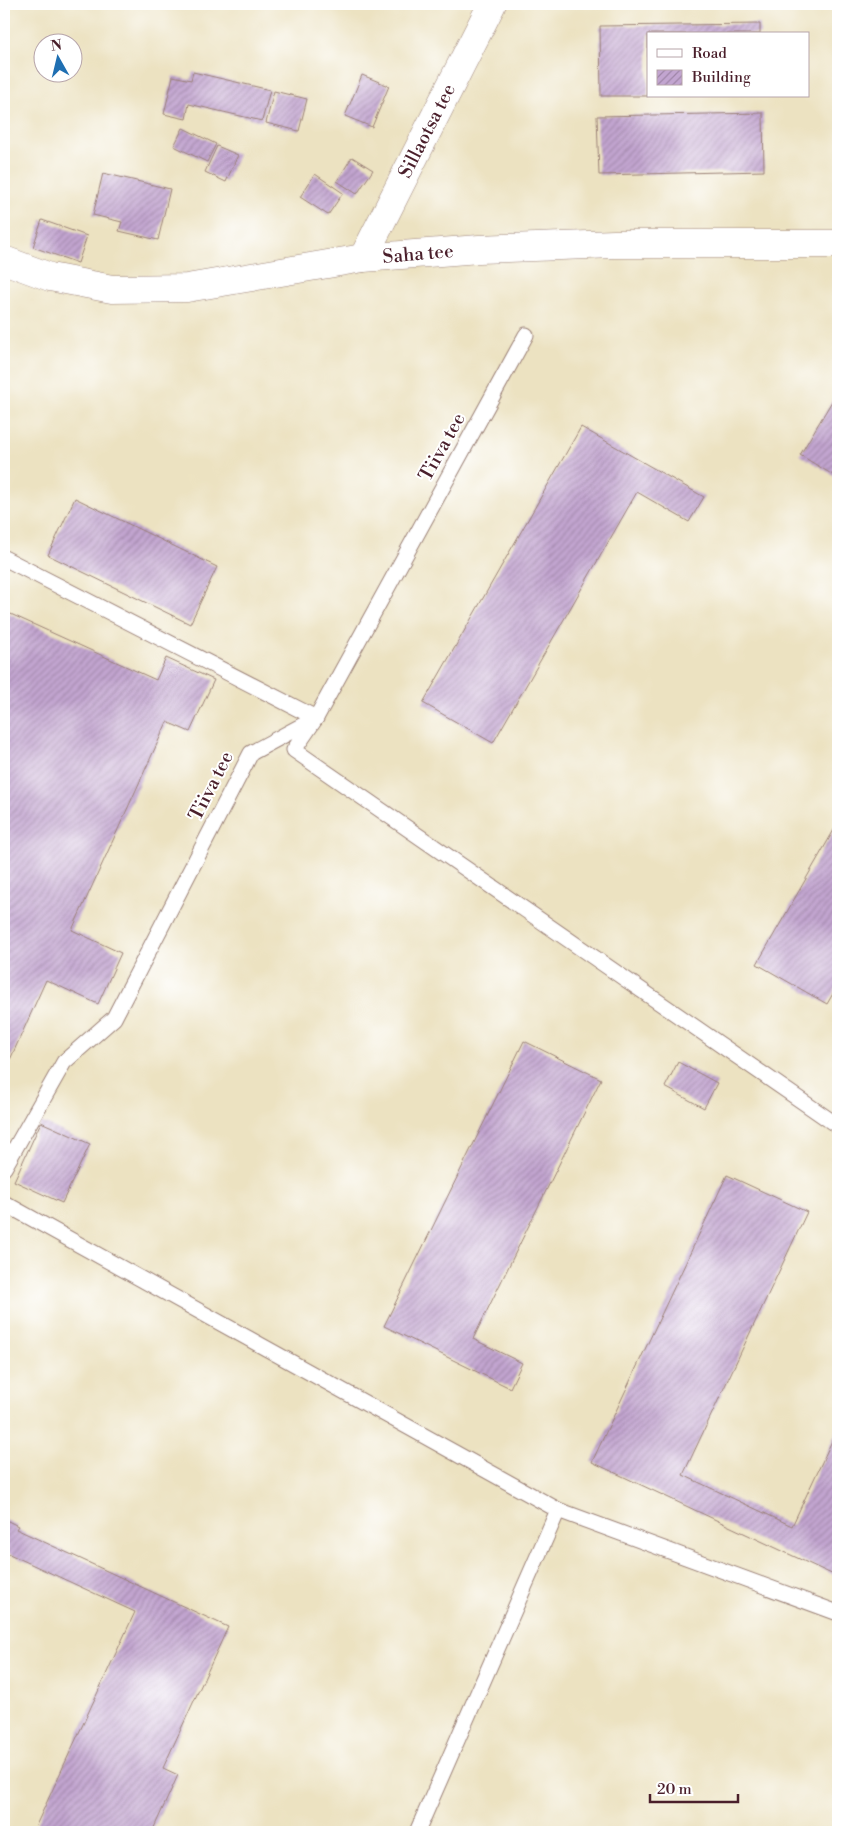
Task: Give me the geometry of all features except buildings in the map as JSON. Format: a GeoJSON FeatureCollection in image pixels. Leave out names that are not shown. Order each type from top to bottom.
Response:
{"type":"FeatureCollection","features":[{"type":"Feature","properties":{"kind":"street","name":"Sillaotsa tee"},"geometry":{"type":"LineString","coordinates":[[363,258],[492,4]]}},
{"type":"Feature","properties":{"kind":"street","name":"Saha tee"},"geometry":{"type":"LineString","coordinates":[[4,260],[50,277],[112,289],[187,288],[363,258],[479,249],[614,244],[838,244]]}},
{"type":"Feature","properties":{"kind":"lane","name":"Tiiva tee"},"geometry":{"type":"LineString","coordinates":[[4,1168],[64,1062],[114,1018],[251,753],[316,718],[526,335]]}},
{"type":"Feature","properties":{"kind":"lane"},"geometry":{"type":"LineString","coordinates":[[4,558],[316,718],[294,750],[838,1126]]}},
{"type":"Feature","properties":{"kind":"lane"},"geometry":{"type":"LineString","coordinates":[[4,1202],[558,1510],[838,1613]]}},
{"type":"Feature","properties":{"kind":"lane"},"geometry":{"type":"LineString","coordinates":[[417,1832],[558,1510]]}}]}
